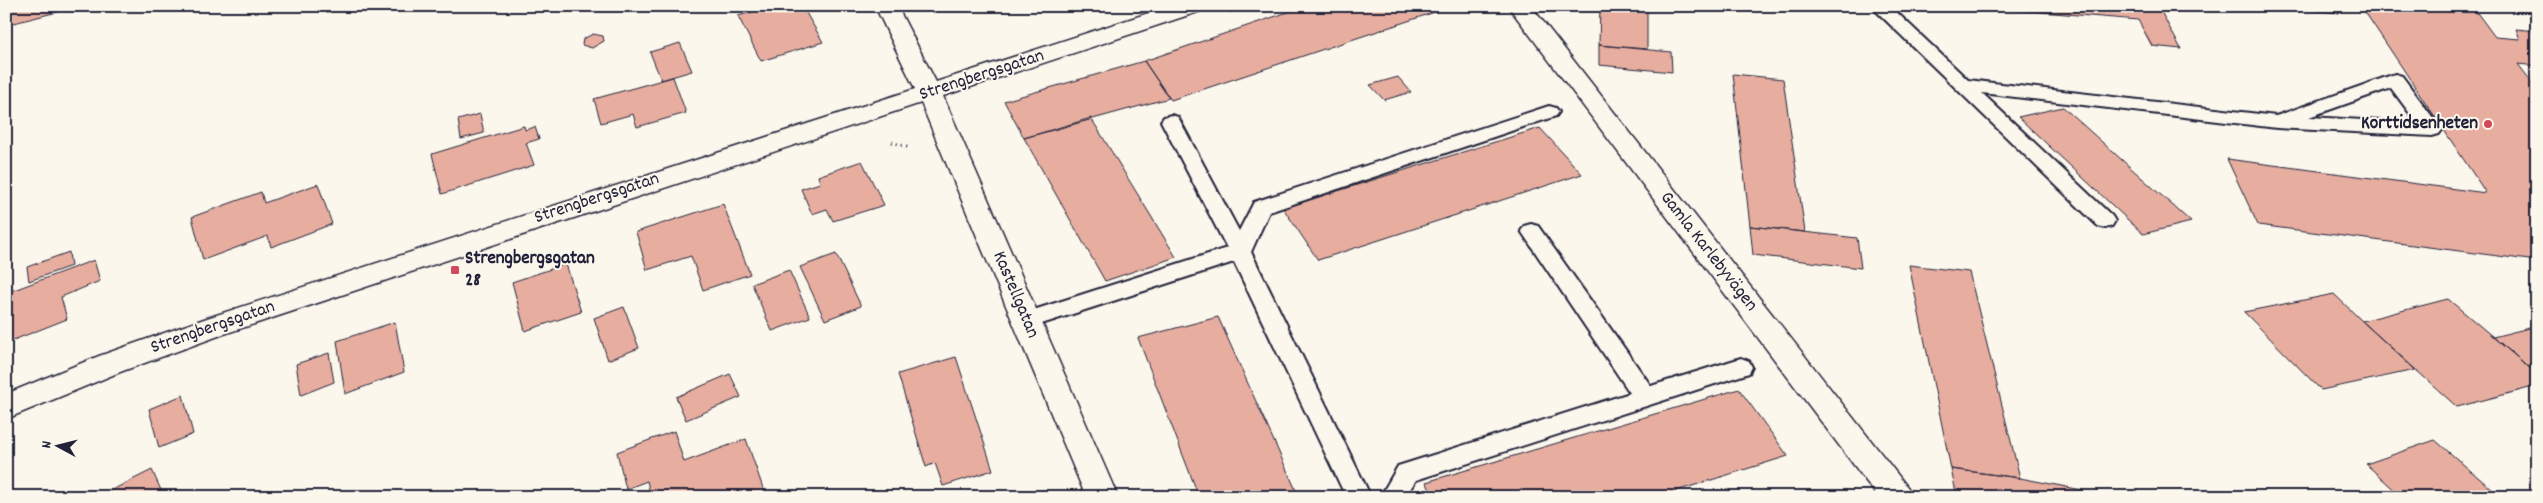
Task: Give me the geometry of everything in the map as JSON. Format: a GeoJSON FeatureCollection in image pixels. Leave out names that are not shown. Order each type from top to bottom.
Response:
{"type":"FeatureCollection","features":[{"type":"Feature","properties":{"kind":"street","name":"Kastellgatan"},"geometry":{"type":"LineString","coordinates":[[886,6],[929,93],[1102,497]]}},
{"type":"Feature","properties":{"kind":"street","name":"Strengbergsgatan"},"geometry":{"type":"LineString","coordinates":[[6,407],[186,336],[594,199],[929,93],[1193,6]]}},
{"type":"Feature","properties":{"kind":"street","name":"Gamla Karlebyvägen"},"geometry":{"type":"LineString","coordinates":[[1519,6],[1897,497]]}},
{"type":"Feature","properties":{"kind":"lane"},"geometry":{"type":"LineString","coordinates":[[1880,6],[2105,221]]}},
{"type":"Feature","properties":{"kind":"lane"},"geometry":{"type":"LineString","coordinates":[[1964,85],[2277,122],[2432,130],[2395,80],[2277,122]]}},
{"type":"Feature","properties":{"kind":"lane"},"geometry":{"type":"LineString","coordinates":[[1026,321],[1240,252],[1261,207],[1549,112]]}},
{"type":"Feature","properties":{"kind":"lane"},"geometry":{"type":"LineString","coordinates":[[1171,121],[1240,252],[1359,497]]}},
{"type":"Feature","properties":{"kind":"lane"},"geometry":{"type":"LineString","coordinates":[[1531,231],[1646,397]]}},
{"type":"Feature","properties":{"kind":"lane"},"geometry":{"type":"LineString","coordinates":[[1392,497],[1407,473],[1741,367]]}},
{"type":"Feature","properties":{"kind":"building"},"geometry":{"type":"Polygon","coordinates":[[[6,6],[81,6],[6,25],[6,6]]]}},
{"type":"Feature","properties":{"kind":"building"},"geometry":{"type":"Polygon","coordinates":[[[773,6],[802,6],[823,42],[761,61],[738,16],[773,6]]]}},
{"type":"Feature","properties":{"kind":"building"},"geometry":{"type":"Polygon","coordinates":[[[1306,6],[1453,6],[1171,100],[1144,61],[1306,6]]]}},
{"type":"Feature","properties":{"kind":"building"},"geometry":{"type":"Polygon","coordinates":[[[1600,6],[1647,6],[1647,49],[1599,45],[1600,6]]]}},
{"type":"Feature","properties":{"kind":"building"},"geometry":{"type":"Polygon","coordinates":[[[1969,6],[2158,6],[2181,49],[2152,46],[2138,20],[1969,6]]]}},
{"type":"Feature","properties":{"kind":"building"},"geometry":{"type":"Polygon","coordinates":[[[2267,6],[2335,6],[2339,13],[2267,6]]]}},
{"type":"Feature","properties":{"kind":"building","name":"Korttidsenheten"},"geometry":{"type":"Polygon","coordinates":[[[2361,6],[2472,6],[2495,37],[2520,39],[2516,29],[2537,31],[2537,66],[2518,64],[2537,89],[2537,261],[2258,225],[2227,159],[2486,193],[2361,6]]]}},
{"type":"Feature","properties":{"kind":"building"},"geometry":{"type":"Polygon","coordinates":[[[593,34],[603,36],[604,41],[592,48],[582,45],[583,39],[593,34]]]}},
{"type":"Feature","properties":{"kind":"building"},"geometry":{"type":"Polygon","coordinates":[[[680,43],[692,71],[661,80],[650,52],[680,43]]]}},
{"type":"Feature","properties":{"kind":"building"},"geometry":{"type":"Polygon","coordinates":[[[1599,45],[1671,52],[1672,72],[1599,65],[1599,45]]]}},
{"type":"Feature","properties":{"kind":"building"},"geometry":{"type":"Polygon","coordinates":[[[1144,61],[1169,98],[1024,138],[1004,101],[1144,61]]]}},
{"type":"Feature","properties":{"kind":"building"},"geometry":{"type":"Polygon","coordinates":[[[1733,74],[1783,79],[1805,232],[1750,226],[1733,74]]]}},
{"type":"Feature","properties":{"kind":"building"},"geometry":{"type":"Polygon","coordinates":[[[673,77],[686,113],[637,127],[633,114],[601,123],[594,99],[673,77]]]}},
{"type":"Feature","properties":{"kind":"building"},"geometry":{"type":"Polygon","coordinates":[[[1398,77],[1411,92],[1384,100],[1370,85],[1398,77]]]}},
{"type":"Feature","properties":{"kind":"building"},"geometry":{"type":"Polygon","coordinates":[[[2063,107],[2191,222],[2143,234],[2018,117],[2063,107]]]}},
{"type":"Feature","properties":{"kind":"building"},"geometry":{"type":"Polygon","coordinates":[[[480,114],[484,133],[461,139],[458,120],[480,114]]]}},
{"type":"Feature","properties":{"kind":"building"},"geometry":{"type":"Polygon","coordinates":[[[1091,118],[1176,257],[1105,281],[1024,138],[1091,118]]]}},
{"type":"Feature","properties":{"kind":"building"},"geometry":{"type":"Polygon","coordinates":[[[524,126],[525,130],[535,127],[539,139],[526,143],[534,165],[442,194],[432,154],[524,126]]]}},
{"type":"Feature","properties":{"kind":"building"},"geometry":{"type":"Polygon","coordinates":[[[1540,128],[1582,174],[1318,260],[1283,208],[1540,128]]]}},
{"type":"Feature","properties":{"kind":"building"},"geometry":{"type":"Polygon","coordinates":[[[862,161],[884,205],[833,221],[827,209],[812,214],[801,189],[820,183],[818,176],[862,161]]]}},
{"type":"Feature","properties":{"kind":"building"},"geometry":{"type":"Polygon","coordinates":[[[318,184],[332,224],[271,247],[268,236],[203,260],[192,217],[261,192],[264,203],[318,184]]]}},
{"type":"Feature","properties":{"kind":"building"},"geometry":{"type":"Polygon","coordinates":[[[723,204],[750,274],[703,290],[691,256],[647,270],[636,232],[723,204]]]}},
{"type":"Feature","properties":{"kind":"building"},"geometry":{"type":"Polygon","coordinates":[[[1750,226],[1857,238],[1861,268],[1753,255],[1750,226]]]}},
{"type":"Feature","properties":{"kind":"building"},"geometry":{"type":"Polygon","coordinates":[[[69,252],[71,266],[29,281],[27,267],[69,252]]]}},
{"type":"Feature","properties":{"kind":"building"},"geometry":{"type":"Polygon","coordinates":[[[836,254],[861,306],[825,320],[800,267],[836,254]]]}},
{"type":"Feature","properties":{"kind":"building"},"geometry":{"type":"Polygon","coordinates":[[[94,260],[100,281],[61,297],[67,319],[6,343],[6,293],[94,260]]]}},
{"type":"Feature","properties":{"kind":"building"},"geometry":{"type":"Polygon","coordinates":[[[566,264],[581,312],[525,331],[512,282],[566,264]]]}},
{"type":"Feature","properties":{"kind":"building"},"geometry":{"type":"Polygon","coordinates":[[[1909,265],[1969,272],[2020,478],[1951,469],[1909,265]]]}},
{"type":"Feature","properties":{"kind":"building"},"geometry":{"type":"Polygon","coordinates":[[[789,270],[810,317],[772,331],[752,284],[789,270]]]}},
{"type":"Feature","properties":{"kind":"building"},"geometry":{"type":"Polygon","coordinates":[[[2334,294],[2415,370],[2321,390],[2244,312],[2334,294]]]}},
{"type":"Feature","properties":{"kind":"building"},"geometry":{"type":"Polygon","coordinates":[[[2448,299],[2537,374],[2537,386],[2457,407],[2362,321],[2448,299]]]}},
{"type":"Feature","properties":{"kind":"building"},"geometry":{"type":"Polygon","coordinates":[[[624,307],[639,348],[608,360],[594,318],[624,307]]]}},
{"type":"Feature","properties":{"kind":"building"},"geometry":{"type":"Polygon","coordinates":[[[1218,317],[1299,497],[1199,497],[1138,338],[1218,317]]]}},
{"type":"Feature","properties":{"kind":"building"},"geometry":{"type":"Polygon","coordinates":[[[395,322],[404,372],[345,394],[337,341],[395,322]]]}},
{"type":"Feature","properties":{"kind":"building"},"geometry":{"type":"Polygon","coordinates":[[[2537,326],[2537,374],[2493,337],[2537,326]]]}},
{"type":"Feature","properties":{"kind":"building"},"geometry":{"type":"Polygon","coordinates":[[[329,353],[334,382],[301,395],[296,364],[329,353]]]}},
{"type":"Feature","properties":{"kind":"building"},"geometry":{"type":"Polygon","coordinates":[[[956,357],[993,470],[943,486],[935,463],[926,467],[898,374],[956,357]]]}},
{"type":"Feature","properties":{"kind":"building"},"geometry":{"type":"Polygon","coordinates":[[[730,374],[741,397],[686,420],[676,397],[730,374]]]}},
{"type":"Feature","properties":{"kind":"building"},"geometry":{"type":"Polygon","coordinates":[[[1739,389],[1788,456],[1657,497],[1434,497],[1426,482],[1739,389]]]}},
{"type":"Feature","properties":{"kind":"building"},"geometry":{"type":"Polygon","coordinates":[[[183,395],[193,434],[159,448],[149,409],[183,395]]]}},
{"type":"Feature","properties":{"kind":"building"},"geometry":{"type":"Polygon","coordinates":[[[674,431],[684,462],[746,439],[766,497],[651,497],[647,481],[626,489],[617,452],[674,431]]]}},
{"type":"Feature","properties":{"kind":"building"},"geometry":{"type":"Polygon","coordinates":[[[2435,440],[2501,497],[2402,497],[2366,464],[2435,440]]]}},
{"type":"Feature","properties":{"kind":"building"},"geometry":{"type":"Polygon","coordinates":[[[1951,469],[2020,478],[2082,490],[2085,497],[1957,497],[1951,469]]]}},
{"type":"Feature","properties":{"kind":"building"},"geometry":{"type":"Polygon","coordinates":[[[152,470],[164,497],[98,497],[152,470]]]}},
{"type":"Feature","properties":{"kind":"place","name":"Korttidsenheten"},"geometry":{"type":"Point","coordinates":[2488,124]}},
{"type":"Feature","properties":{"kind":"place","name":"Strengbergsgatan 28"},"geometry":{"type":"Point","coordinates":[455,270]}}]}
